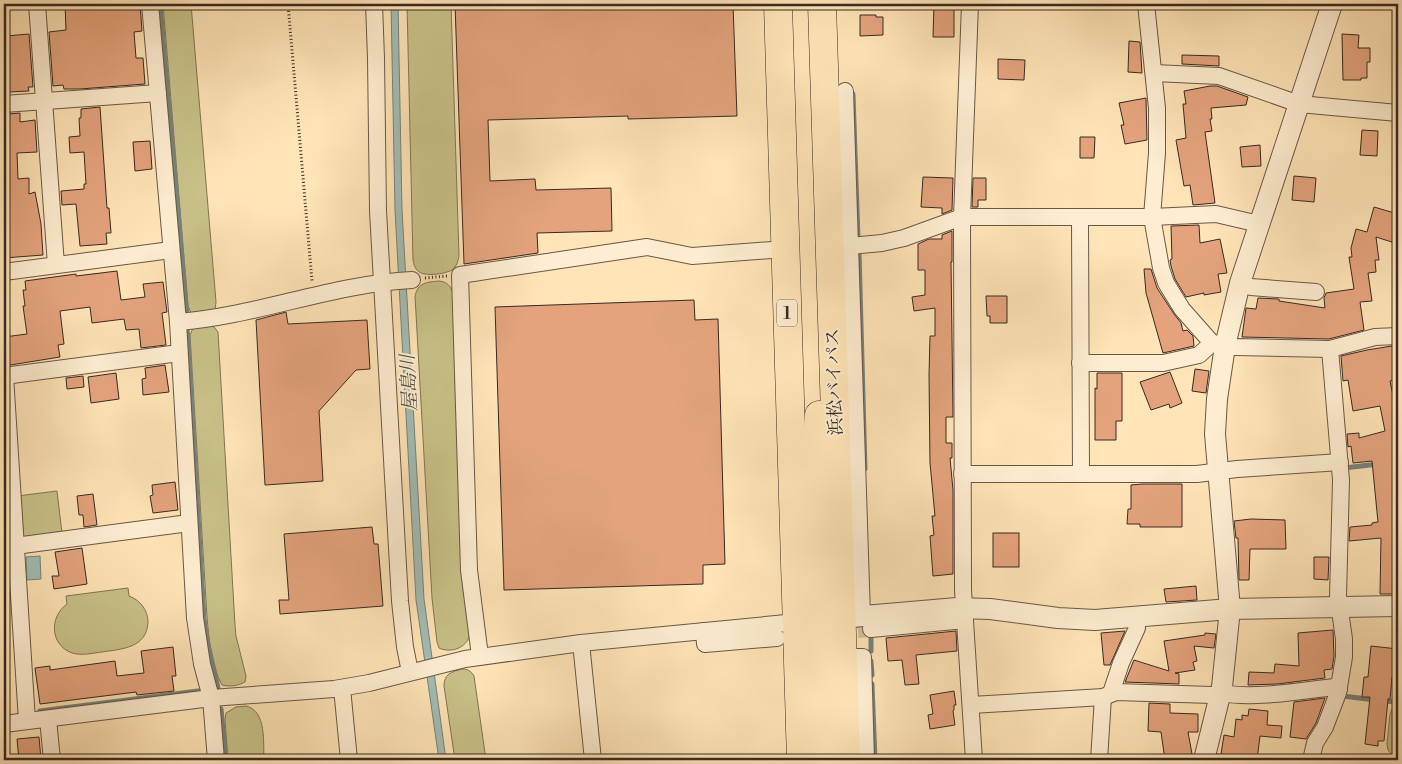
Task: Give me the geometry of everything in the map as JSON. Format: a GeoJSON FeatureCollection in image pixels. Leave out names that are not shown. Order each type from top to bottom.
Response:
{"type":"FeatureCollection","features":[{"type":"Feature","properties":{"kind":"highway","name":"浜松バイパス"},"geometry":{"type":"LineString","coordinates":[[778,4],[785,249],[827,623],[842,657],[846,760]]}},
{"type":"Feature","properties":{"kind":"highway","name":"浜松バイパス"},"geometry":{"type":"LineString","coordinates":[[802,760],[827,623],[831,294],[840,247],[822,4]]}},
{"type":"Feature","properties":{"kind":"highway"},"geometry":{"type":"LineString","coordinates":[[826,760],[822,648],[827,623]]}},
{"type":"Feature","properties":{"kind":"street"},"geometry":{"type":"LineString","coordinates":[[37,4],[56,265]]}},
{"type":"Feature","properties":{"kind":"street"},"geometry":{"type":"LineString","coordinates":[[150,4],[178,322],[197,641],[211,698],[216,760]]}},
{"type":"Feature","properties":{"kind":"street"},"geometry":{"type":"LineString","coordinates":[[374,4],[378,202],[387,281],[399,594],[403,632],[414,671]]}},
{"type":"Feature","properties":{"kind":"street"},"geometry":{"type":"LineString","coordinates":[[970,4],[962,217],[962,474],[963,590],[974,760]]}},
{"type":"Feature","properties":{"kind":"street"},"geometry":{"type":"LineString","coordinates":[[1146,4],[1154,73],[1157,130],[1152,217],[1158,253],[1166,283],[1182,310],[1219,345]]}},
{"type":"Feature","properties":{"kind":"street"},"geometry":{"type":"LineString","coordinates":[[1210,759],[1221,695],[1230,610],[1215,451],[1219,345],[1332,4]]}},
{"type":"Feature","properties":{"kind":"street"},"geometry":{"type":"LineString","coordinates":[[1154,73],[1219,76],[1299,104],[1398,113]]}},
{"type":"Feature","properties":{"kind":"street"},"geometry":{"type":"LineString","coordinates":[[827,623],[845,91]]}},
{"type":"Feature","properties":{"kind":"street"},"geometry":{"type":"LineString","coordinates":[[4,104],[158,93]]}},
{"type":"Feature","properties":{"kind":"street"},"geometry":{"type":"LineString","coordinates":[[840,247],[904,238],[962,217],[1152,217],[1216,214],[1259,224]]}},
{"type":"Feature","properties":{"kind":"street"},"geometry":{"type":"LineString","coordinates":[[1080,217],[1081,474]]}},
{"type":"Feature","properties":{"kind":"street"},"geometry":{"type":"LineString","coordinates":[[480,656],[469,570],[460,275],[646,247],[692,256],[785,249]]}},
{"type":"Feature","properties":{"kind":"street"},"geometry":{"type":"LineString","coordinates":[[4,272],[172,250]]}},
{"type":"Feature","properties":{"kind":"street"},"geometry":{"type":"LineString","coordinates":[[178,322],[208,320],[387,281],[412,280]]}},
{"type":"Feature","properties":{"kind":"street"},"geometry":{"type":"LineString","coordinates":[[1240,284],[1251,287],[1316,292]]}},
{"type":"Feature","properties":{"kind":"street"},"geometry":{"type":"LineString","coordinates":[[1080,363],[1164,363],[1199,355],[1219,345],[1330,349],[1375,337],[1398,336]]}},
{"type":"Feature","properties":{"kind":"street"},"geometry":{"type":"LineString","coordinates":[[1311,760],[1315,743],[1332,710],[1339,688],[1344,658],[1344,639],[1338,597],[1341,480],[1330,349]]}},
{"type":"Feature","properties":{"kind":"street"},"geometry":{"type":"LineString","coordinates":[[27,721],[14,546],[14,499],[4,376],[180,353]]}},
{"type":"Feature","properties":{"kind":"street"},"geometry":{"type":"LineString","coordinates":[[962,474],[1197,474],[1340,462]]}},
{"type":"Feature","properties":{"kind":"street"},"geometry":{"type":"LineString","coordinates":[[14,546],[189,523]]}},
{"type":"Feature","properties":{"kind":"street"},"geometry":{"type":"LineString","coordinates":[[4,724],[211,698],[342,688],[480,656],[581,643],[704,631],[965,614],[1076,619],[1136,617],[1230,610],[1398,606]]}},
{"type":"Feature","properties":{"kind":"street"},"geometry":{"type":"LineString","coordinates":[[1099,760],[1107,695],[1137,628],[1136,617]]}},
{"type":"Feature","properties":{"kind":"street"},"geometry":{"type":"LineString","coordinates":[[704,631],[705,644],[827,623]]}},
{"type":"Feature","properties":{"kind":"street"},"geometry":{"type":"LineString","coordinates":[[581,643],[593,760]]}},
{"type":"Feature","properties":{"kind":"street"},"geometry":{"type":"LineString","coordinates":[[842,657],[863,657],[866,760]]}},
{"type":"Feature","properties":{"kind":"street"},"geometry":{"type":"LineString","coordinates":[[342,688],[348,760]]}},
{"type":"Feature","properties":{"kind":"street"},"geometry":{"type":"LineString","coordinates":[[971,705],[1107,695],[1275,694],[1339,688]]}},
{"type":"Feature","properties":{"kind":"street"},"geometry":{"type":"LineString","coordinates":[[48,719],[52,760]]}},
{"type":"Feature","properties":{"kind":"path"},"geometry":{"type":"LineString","coordinates":[[288,4],[313,296]]}},
{"type":"Feature","properties":{"kind":"path"},"geometry":{"type":"LineString","coordinates":[[412,280],[460,275]]}},
{"type":"Feature","properties":{"kind":"shaded area"},"geometry":{"type":"Polygon","coordinates":[[[163,4],[191,4],[216,302],[215,310],[191,313],[188,306],[163,4]]]}},
{"type":"Feature","properties":{"kind":"shaded area"},"geometry":{"type":"Polygon","coordinates":[[[407,4],[451,4],[459,256],[458,262],[452,270],[445,273],[424,274],[419,272],[413,260],[407,4]]]}},
{"type":"Feature","properties":{"kind":"shaded area"},"geometry":{"type":"Polygon","coordinates":[[[439,281],[448,284],[453,293],[470,632],[467,642],[454,650],[439,648],[432,598],[415,296],[418,288],[423,284],[439,281]]]}},
{"type":"Feature","properties":{"kind":"shaded area"},"geometry":{"type":"Polygon","coordinates":[[[209,324],[218,332],[235,625],[246,676],[245,682],[231,686],[222,685],[218,678],[211,652],[207,617],[190,335],[193,328],[209,324]]]}},
{"type":"Feature","properties":{"kind":"shaded area"},"geometry":{"type":"Polygon","coordinates":[[[57,491],[62,533],[25,538],[20,534],[17,496],[57,491]]]}},
{"type":"Feature","properties":{"kind":"shaded area"},"geometry":{"type":"Polygon","coordinates":[[[128,588],[129,596],[143,606],[148,618],[147,631],[138,642],[125,648],[84,654],[72,653],[59,644],[54,630],[55,623],[57,616],[67,604],[66,596],[128,588]]]}},
{"type":"Feature","properties":{"kind":"shaded area"},"geometry":{"type":"Polygon","coordinates":[[[466,669],[474,676],[486,760],[455,760],[444,682],[449,674],[466,669]]]}},
{"type":"Feature","properties":{"kind":"shaded area"},"geometry":{"type":"Polygon","coordinates":[[[246,706],[258,714],[261,721],[264,760],[228,760],[226,713],[236,707],[246,706]]]}},
{"type":"Feature","properties":{"kind":"shaded area"},"geometry":{"type":"Polygon","coordinates":[[[1398,706],[1398,755],[1391,754],[1387,744],[1390,714],[1392,709],[1398,706]]]}},
{"type":"Feature","properties":{"kind":"water","name":"屋島川"},"geometry":{"type":"Polygon","coordinates":[[[391,4],[398,4],[402,210],[424,599],[446,760],[439,760],[416,600],[395,210],[391,4]]]}},
{"type":"Feature","properties":{"kind":"water"},"geometry":{"type":"Polygon","coordinates":[[[40,556],[41,579],[27,580],[26,557],[40,556]]]}},
{"type":"Feature","properties":{"kind":"building"},"geometry":{"type":"Polygon","coordinates":[[[65,4],[140,4],[142,31],[134,32],[136,58],[143,58],[145,84],[80,89],[64,89],[63,85],[53,86],[49,32],[66,30],[65,4]]]}},
{"type":"Feature","properties":{"kind":"building"},"geometry":{"type":"Polygon","coordinates":[[[455,4],[733,4],[737,116],[628,119],[628,116],[488,120],[490,181],[535,179],[536,190],[611,188],[612,231],[537,233],[538,253],[464,264],[455,4]]]}},
{"type":"Feature","properties":{"kind":"building"},"geometry":{"type":"Polygon","coordinates":[[[934,4],[954,4],[954,37],[933,37],[934,4]]]}},
{"type":"Feature","properties":{"kind":"building"},"geometry":{"type":"Polygon","coordinates":[[[860,15],[883,17],[883,35],[860,36],[860,15]]]}},
{"type":"Feature","properties":{"kind":"building"},"geometry":{"type":"Polygon","coordinates":[[[29,34],[33,87],[28,87],[29,91],[8,92],[6,36],[29,34]]]}},
{"type":"Feature","properties":{"kind":"building"},"geometry":{"type":"Polygon","coordinates":[[[1342,34],[1359,35],[1358,48],[1370,48],[1370,62],[1367,62],[1367,78],[1343,80],[1342,34]]]}},
{"type":"Feature","properties":{"kind":"building"},"geometry":{"type":"Polygon","coordinates":[[[1129,41],[1140,42],[1142,73],[1128,72],[1129,41]]]}},
{"type":"Feature","properties":{"kind":"building"},"geometry":{"type":"Polygon","coordinates":[[[1182,55],[1219,56],[1219,66],[1182,64],[1182,55]]]}},
{"type":"Feature","properties":{"kind":"building"},"geometry":{"type":"Polygon","coordinates":[[[998,59],[1025,60],[1024,80],[998,79],[998,59]]]}},
{"type":"Feature","properties":{"kind":"building"},"geometry":{"type":"Polygon","coordinates":[[[1217,86],[1248,97],[1246,105],[1211,108],[1212,131],[1205,132],[1215,203],[1193,205],[1190,185],[1184,186],[1176,140],[1186,138],[1183,104],[1186,104],[1184,91],[1217,86]]]}},
{"type":"Feature","properties":{"kind":"building"},"geometry":{"type":"Polygon","coordinates":[[[1146,98],[1147,140],[1125,144],[1121,125],[1124,125],[1119,103],[1146,98]]]}},
{"type":"Feature","properties":{"kind":"building"},"geometry":{"type":"Polygon","coordinates":[[[100,107],[107,208],[109,208],[111,233],[106,233],[107,244],[80,246],[76,204],[62,205],[61,191],[84,189],[84,184],[86,184],[84,152],[70,153],[69,137],[80,136],[79,118],[81,118],[81,109],[100,107]]]}},
{"type":"Feature","properties":{"kind":"building"},"geometry":{"type":"Polygon","coordinates":[[[20,113],[20,122],[35,120],[37,152],[17,153],[18,179],[29,178],[29,194],[35,192],[41,224],[43,255],[4,258],[4,131],[9,131],[8,114],[20,113]]]}},
{"type":"Feature","properties":{"kind":"building"},"geometry":{"type":"Polygon","coordinates":[[[1362,130],[1378,131],[1377,156],[1360,155],[1362,130]]]}},
{"type":"Feature","properties":{"kind":"building"},"geometry":{"type":"Polygon","coordinates":[[[1080,137],[1095,137],[1094,158],[1080,158],[1080,137]]]}},
{"type":"Feature","properties":{"kind":"building"},"geometry":{"type":"Polygon","coordinates":[[[150,141],[152,169],[135,171],[133,142],[150,141]]]}},
{"type":"Feature","properties":{"kind":"building"},"geometry":{"type":"Polygon","coordinates":[[[1260,145],[1261,166],[1242,167],[1240,147],[1260,145]]]}},
{"type":"Feature","properties":{"kind":"building"},"geometry":{"type":"Polygon","coordinates":[[[1294,176],[1316,178],[1314,202],[1292,200],[1294,176]]]}},
{"type":"Feature","properties":{"kind":"building"},"geometry":{"type":"Polygon","coordinates":[[[923,177],[953,178],[952,210],[942,214],[942,208],[921,207],[923,177]]]}},
{"type":"Feature","properties":{"kind":"building"},"geometry":{"type":"Polygon","coordinates":[[[973,178],[986,178],[986,200],[978,200],[978,207],[972,207],[973,178]]]}},
{"type":"Feature","properties":{"kind":"building"},"geometry":{"type":"Polygon","coordinates":[[[1374,207],[1398,214],[1398,244],[1376,237],[1379,260],[1375,260],[1376,272],[1368,273],[1372,301],[1360,302],[1364,330],[1329,339],[1242,337],[1246,308],[1256,309],[1258,298],[1279,299],[1279,301],[1325,308],[1324,298],[1326,293],[1354,289],[1349,257],[1352,257],[1351,248],[1356,229],[1367,232],[1374,207]]]}},
{"type":"Feature","properties":{"kind":"building"},"geometry":{"type":"Polygon","coordinates":[[[1199,225],[1200,243],[1220,239],[1227,273],[1218,274],[1221,292],[1186,297],[1175,279],[1171,266],[1171,226],[1199,225]]]}},
{"type":"Feature","properties":{"kind":"building"},"geometry":{"type":"Polygon","coordinates":[[[952,231],[953,417],[946,417],[946,443],[952,443],[952,458],[950,458],[953,490],[953,574],[933,576],[930,536],[934,535],[932,516],[935,516],[930,463],[929,375],[930,336],[935,336],[935,308],[914,311],[912,297],[925,295],[925,270],[918,270],[918,244],[929,239],[942,239],[942,235],[952,231]]]}},
{"type":"Feature","properties":{"kind":"building"},"geometry":{"type":"Polygon","coordinates":[[[1144,269],[1151,269],[1157,288],[1181,323],[1183,331],[1187,330],[1193,336],[1194,346],[1163,353],[1146,293],[1144,269]]]}},
{"type":"Feature","properties":{"kind":"building"},"geometry":{"type":"Polygon","coordinates":[[[117,271],[121,300],[145,297],[143,284],[163,282],[167,312],[162,313],[166,345],[141,348],[139,329],[126,330],[124,319],[92,323],[90,307],[60,311],[64,344],[58,345],[60,357],[4,366],[4,337],[27,334],[23,306],[25,306],[23,290],[26,290],[25,281],[117,271]]]}},
{"type":"Feature","properties":{"kind":"building"},"geometry":{"type":"Polygon","coordinates":[[[986,296],[1007,296],[1007,323],[990,323],[990,316],[987,316],[986,296]]]}},
{"type":"Feature","properties":{"kind":"building"},"geometry":{"type":"Polygon","coordinates":[[[694,300],[695,320],[718,319],[725,564],[703,565],[703,584],[504,590],[495,307],[694,300]]]}},
{"type":"Feature","properties":{"kind":"building"},"geometry":{"type":"Polygon","coordinates":[[[286,312],[288,324],[367,320],[370,369],[356,370],[319,411],[323,481],[265,485],[256,320],[286,312]]]}},
{"type":"Feature","properties":{"kind":"building"},"geometry":{"type":"Polygon","coordinates":[[[1392,346],[1396,358],[1393,359],[1397,379],[1390,381],[1396,410],[1398,409],[1398,581],[1394,581],[1394,594],[1380,594],[1381,538],[1349,541],[1350,527],[1372,525],[1372,523],[1378,522],[1372,461],[1353,463],[1351,446],[1348,447],[1347,434],[1359,433],[1359,438],[1385,431],[1380,406],[1353,411],[1348,380],[1343,381],[1341,356],[1392,346]]]}},
{"type":"Feature","properties":{"kind":"building"},"geometry":{"type":"Polygon","coordinates":[[[165,365],[169,392],[143,395],[142,379],[146,378],[145,368],[165,365]]]}},
{"type":"Feature","properties":{"kind":"building"},"geometry":{"type":"Polygon","coordinates":[[[1195,369],[1209,371],[1206,393],[1192,391],[1195,369]]]}},
{"type":"Feature","properties":{"kind":"building"},"geometry":{"type":"Polygon","coordinates":[[[1170,372],[1182,403],[1170,408],[1169,404],[1151,410],[1140,382],[1170,372]]]}},
{"type":"Feature","properties":{"kind":"building"},"geometry":{"type":"Polygon","coordinates":[[[116,373],[119,399],[91,403],[88,377],[116,373]]]}},
{"type":"Feature","properties":{"kind":"building"},"geometry":{"type":"Polygon","coordinates":[[[1097,373],[1122,373],[1122,421],[1116,421],[1116,440],[1095,440],[1095,388],[1097,389],[1097,373]]]}},
{"type":"Feature","properties":{"kind":"building"},"geometry":{"type":"Polygon","coordinates":[[[83,376],[84,387],[67,389],[66,378],[83,376]]]}},
{"type":"Feature","properties":{"kind":"building"},"geometry":{"type":"Polygon","coordinates":[[[175,482],[178,510],[153,513],[150,496],[153,495],[152,485],[175,482]]]}},
{"type":"Feature","properties":{"kind":"building"},"geometry":{"type":"Polygon","coordinates":[[[1182,484],[1182,527],[1140,527],[1140,524],[1127,524],[1128,509],[1131,509],[1131,485],[1182,484]]]}},
{"type":"Feature","properties":{"kind":"building"},"geometry":{"type":"Polygon","coordinates":[[[93,494],[97,525],[84,527],[83,515],[79,515],[77,496],[93,494]]]}},
{"type":"Feature","properties":{"kind":"building"},"geometry":{"type":"Polygon","coordinates":[[[1251,519],[1285,520],[1286,549],[1250,549],[1249,580],[1239,580],[1238,538],[1236,538],[1234,521],[1251,519]]]}},
{"type":"Feature","properties":{"kind":"building"},"geometry":{"type":"Polygon","coordinates":[[[372,527],[374,544],[378,544],[383,606],[280,614],[279,600],[289,600],[284,534],[372,527]]]}},
{"type":"Feature","properties":{"kind":"building"},"geometry":{"type":"Polygon","coordinates":[[[993,533],[1019,533],[1019,567],[993,567],[993,533]]]}},
{"type":"Feature","properties":{"kind":"building"},"geometry":{"type":"Polygon","coordinates":[[[82,548],[87,584],[54,589],[52,576],[59,576],[55,552],[82,548]]]}},
{"type":"Feature","properties":{"kind":"building"},"geometry":{"type":"Polygon","coordinates":[[[1314,557],[1329,557],[1328,580],[1314,579],[1314,557]]]}},
{"type":"Feature","properties":{"kind":"building"},"geometry":{"type":"Polygon","coordinates":[[[1196,586],[1197,600],[1166,602],[1164,589],[1196,586]]]}},
{"type":"Feature","properties":{"kind":"building"},"geometry":{"type":"Polygon","coordinates":[[[1333,630],[1334,656],[1332,669],[1324,670],[1325,678],[1277,684],[1248,685],[1249,672],[1274,673],[1275,664],[1299,666],[1298,633],[1333,630]]]}},
{"type":"Feature","properties":{"kind":"building"},"geometry":{"type":"Polygon","coordinates":[[[956,631],[957,651],[916,655],[919,684],[905,685],[902,660],[888,661],[886,638],[956,631]]]}},
{"type":"Feature","properties":{"kind":"building"},"geometry":{"type":"Polygon","coordinates":[[[1125,631],[1110,665],[1104,665],[1101,633],[1125,631]]]}},
{"type":"Feature","properties":{"kind":"building"},"geometry":{"type":"Polygon","coordinates":[[[1205,633],[1216,634],[1214,648],[1194,646],[1197,661],[1193,662],[1195,670],[1175,673],[1179,674],[1179,684],[1125,682],[1134,660],[1169,671],[1164,641],[1205,635],[1205,633]]]}},
{"type":"Feature","properties":{"kind":"building"},"geometry":{"type":"Polygon","coordinates":[[[1371,646],[1398,649],[1395,678],[1392,677],[1390,699],[1388,699],[1384,741],[1378,741],[1378,746],[1365,744],[1370,697],[1362,697],[1364,677],[1368,677],[1371,646]]]}},
{"type":"Feature","properties":{"kind":"building"},"geometry":{"type":"Polygon","coordinates":[[[173,647],[176,676],[172,676],[174,691],[137,695],[136,692],[40,704],[35,668],[50,666],[50,670],[115,661],[117,676],[144,673],[141,651],[173,647]]]}},
{"type":"Feature","properties":{"kind":"building"},"geometry":{"type":"Polygon","coordinates":[[[954,691],[956,705],[954,705],[953,711],[955,725],[930,729],[928,715],[933,714],[930,695],[954,691]]]}},
{"type":"Feature","properties":{"kind":"building"},"geometry":{"type":"Polygon","coordinates":[[[1325,698],[1316,723],[1306,739],[1290,737],[1294,702],[1325,698]]]}},
{"type":"Feature","properties":{"kind":"building"},"geometry":{"type":"Polygon","coordinates":[[[1149,703],[1170,704],[1170,713],[1198,714],[1198,732],[1188,732],[1192,754],[1188,755],[1189,760],[1165,760],[1161,732],[1148,731],[1149,703]]]}},
{"type":"Feature","properties":{"kind":"building"},"geometry":{"type":"Polygon","coordinates":[[[1249,709],[1268,711],[1267,725],[1282,726],[1281,738],[1260,736],[1257,760],[1221,754],[1224,735],[1234,737],[1236,719],[1242,720],[1242,715],[1248,716],[1249,709]]]}},
{"type":"Feature","properties":{"kind":"building"},"geometry":{"type":"Polygon","coordinates":[[[39,737],[41,760],[19,760],[17,739],[39,737]]]}},
{"type":"Feature","properties":{"kind":"waterway"},"geometry":{"type":"LineString","coordinates":[[160,4],[187,316]]}},
{"type":"Feature","properties":{"kind":"waterway"},"geometry":{"type":"LineString","coordinates":[[853,94],[858,239]]}},
{"type":"Feature","properties":{"kind":"waterway"},"geometry":{"type":"LineString","coordinates":[[859,252],[865,469]]}},
{"type":"Feature","properties":{"kind":"waterway"},"geometry":{"type":"LineString","coordinates":[[187,326],[204,618],[218,688],[216,689]]}},
{"type":"Feature","properties":{"kind":"waterway"},"geometry":{"type":"LineString","coordinates":[[1344,468],[1378,464]]}},
{"type":"Feature","properties":{"kind":"waterway"},"geometry":{"type":"LineString","coordinates":[[871,636],[871,651]]}},
{"type":"Feature","properties":{"kind":"waterway"},"geometry":{"type":"LineString","coordinates":[[871,661],[872,675]]}},
{"type":"Feature","properties":{"kind":"waterway"},"geometry":{"type":"LineString","coordinates":[[872,684],[875,760]]}},
{"type":"Feature","properties":{"kind":"waterway"},"geometry":{"type":"LineString","coordinates":[[40,711],[198,691]]}},
{"type":"Feature","properties":{"kind":"waterway"},"geometry":{"type":"LineString","coordinates":[[1343,696],[1375,700]]}},
{"type":"Feature","properties":{"kind":"waterway"},"geometry":{"type":"LineString","coordinates":[[1383,701],[1398,702]]}},
{"type":"Feature","properties":{"kind":"waterway"},"geometry":{"type":"LineString","coordinates":[[221,709],[226,760]]}},
{"type":"Feature","properties":{"kind":"tunnel"},"geometry":{"type":"LineString","coordinates":[[834,632],[871,629]]}}]}
